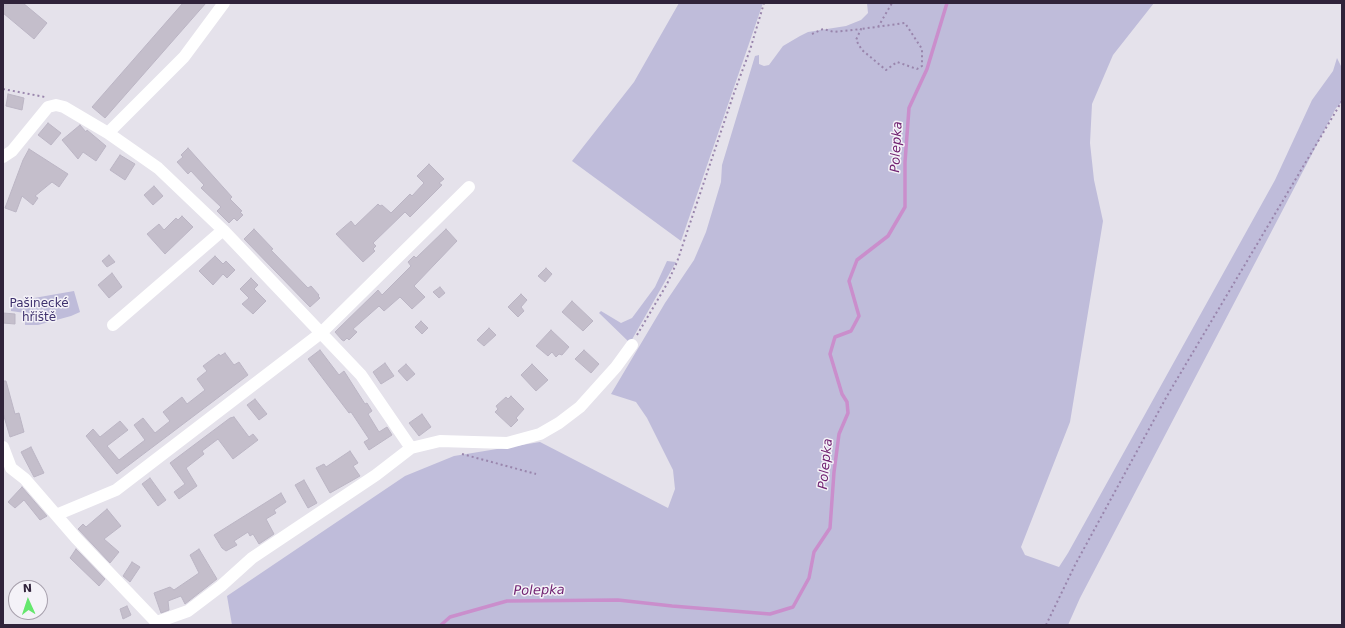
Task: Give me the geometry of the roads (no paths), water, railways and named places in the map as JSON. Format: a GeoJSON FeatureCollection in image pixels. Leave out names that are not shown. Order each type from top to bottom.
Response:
{"type":"FeatureCollection","features":[{"type":"Feature","properties":{"kind":"street"},"geometry":{"type":"LineString","coordinates":[[108,133],[184,57],[224,3]]}},
{"type":"Feature","properties":{"kind":"street"},"geometry":{"type":"LineString","coordinates":[[3,157],[12,151],[48,107],[56,105],[64,107],[108,133],[158,168],[223,230],[361,374],[411,448]]}},
{"type":"Feature","properties":{"kind":"street"},"geometry":{"type":"LineString","coordinates":[[56,515],[116,490],[321,333],[469,187]]}},
{"type":"Feature","properties":{"kind":"street"},"geometry":{"type":"LineString","coordinates":[[113,325],[223,230]]}},
{"type":"Feature","properties":{"kind":"street"},"geometry":{"type":"LineString","coordinates":[[3,447],[11,468],[25,479],[76,538],[158,624],[188,611],[221,586],[252,558],[376,475],[411,448],[440,441],[507,444],[540,434],[559,423],[580,407],[616,367],[632,345]]}},
{"type":"Feature","properties":{"kind":"waterway","name":"Polepka"},"geometry":{"type":"LineString","coordinates":[[441,625],[450,617],[507,601],[618,600],[770,614],[793,607],[809,578],[814,552],[830,528],[834,472],[839,434],[848,413],[847,402],[842,394],[830,354],[835,337],[851,331],[859,316],[849,281],[857,260],[888,236],[905,207],[905,162],[909,108],[927,69],[947,3]]}},
{"type":"Feature","properties":{"kind":"park label","name":"Pašinecké hřiště"},"geometry":{"type":"Point","coordinates":[39,311]}}]}
